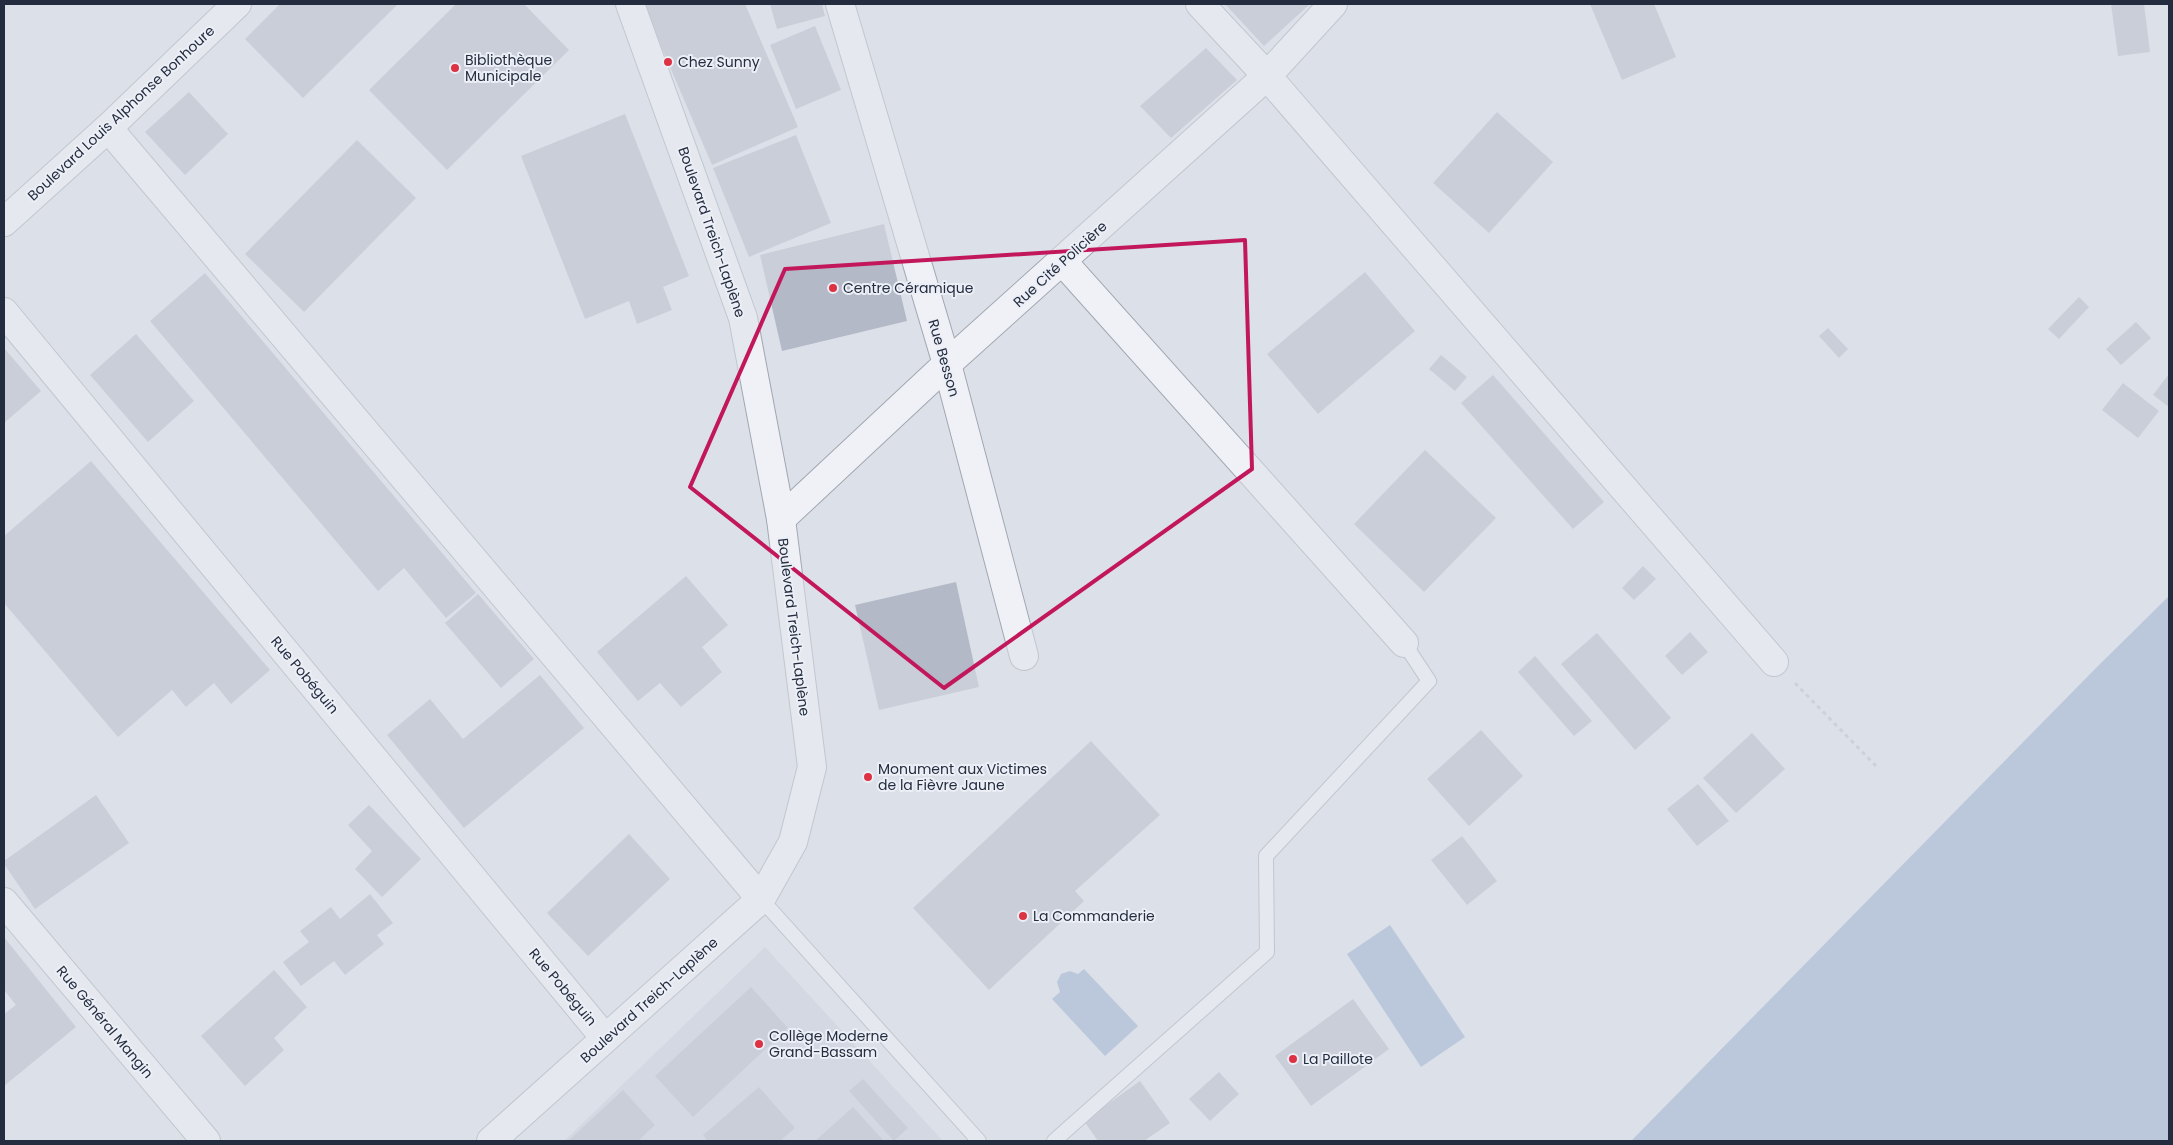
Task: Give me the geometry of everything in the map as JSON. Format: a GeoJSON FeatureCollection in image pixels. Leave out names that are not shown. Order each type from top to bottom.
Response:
{"type":"FeatureCollection","features":[{"type":"Feature","properties":{"kind":"street","name":"Boulevard Louis Alphonse Bonhoure"},"geometry":{"type":"LineString","coordinates":[[4,222],[108,128],[238,4]]}},
{"type":"Feature","properties":{"kind":"street","name":"Boulevard Treich-Laplène"},"geometry":{"type":"LineString","coordinates":[[491,1141],[761,899],[793,842],[812,767],[781,519],[743,318],[630,4]]}},
{"type":"Feature","properties":{"kind":"street","name":"Rue Besson"},"geometry":{"type":"LineString","coordinates":[[840,4],[947,364],[1024,656]]}},
{"type":"Feature","properties":{"kind":"street"},"geometry":{"type":"LineString","coordinates":[[1200,4],[1267,76],[1774,662]]}},
{"type":"Feature","properties":{"kind":"street","name":"Rue Cité Policière"},"geometry":{"type":"LineString","coordinates":[[781,519],[947,364],[1063,262],[1267,76],[1333,4]]}},
{"type":"Feature","properties":{"kind":"street"},"geometry":{"type":"LineString","coordinates":[[108,128],[761,899]]}},
{"type":"Feature","properties":{"kind":"street"},"geometry":{"type":"LineString","coordinates":[[1063,262],[1404,643]]}},
{"type":"Feature","properties":{"kind":"street","name":"Rue Pobéguin"},"geometry":{"type":"LineString","coordinates":[[4,312],[605,1038]]}},
{"type":"Feature","properties":{"kind":"street","name":"Rue Général Mangin"},"geometry":{"type":"LineString","coordinates":[[4,902],[206,1141]]}},
{"type":"Feature","properties":{"kind":"lane"},"geometry":{"type":"LineString","coordinates":[[1054,1141],[1267,952],[1266,856],[1428,681],[1404,643]]}},
{"type":"Feature","properties":{"kind":"lane"},"geometry":{"type":"LineString","coordinates":[[761,899],[979,1141]]}},
{"type":"Feature","properties":{"kind":"path"},"geometry":{"type":"LineString","coordinates":[[1774,662],[1877,767]]}},
{"type":"Feature","properties":{"kind":"highlighted area"},"geometry":{"type":"Polygon","coordinates":[[[1245,240],[1252,469],[944,688],[690,487],[785,269],[1245,240]]]}},
{"type":"Feature","properties":{"kind":"shaded area","name":"Collège Moderne Grand-Bassam"},"geometry":{"type":"Polygon","coordinates":[[[765,947],[943,1141],[564,1141],[765,947]]]}},
{"type":"Feature","properties":{"kind":"water"},"geometry":{"type":"Polygon","coordinates":[[[2169,596],[2169,1141],[1631,1141],[2096,668],[2169,596]]]}},
{"type":"Feature","properties":{"kind":"water"},"geometry":{"type":"Polygon","coordinates":[[[1390,925],[1465,1037],[1421,1067],[1347,954],[1390,925]]]}},
{"type":"Feature","properties":{"kind":"water"},"geometry":{"type":"Polygon","coordinates":[[[1084,969],[1138,1026],[1105,1056],[1052,999],[1060,992],[1057,982],[1061,974],[1070,971],[1078,974],[1084,969]]]}},
{"type":"Feature","properties":{"kind":"building"},"geometry":{"type":"Polygon","coordinates":[[[280,4],[398,4],[303,98],[245,39],[280,4]]]}},
{"type":"Feature","properties":{"kind":"building"},"geometry":{"type":"Polygon","coordinates":[[[456,4],[524,4],[569,50],[447,170],[369,90],[456,4]]]}},
{"type":"Feature","properties":{"kind":"building"},"geometry":{"type":"Polygon","coordinates":[[[643,4],[745,4],[798,127],[712,165],[643,4]]]}},
{"type":"Feature","properties":{"kind":"building"},"geometry":{"type":"Polygon","coordinates":[[[770,4],[822,4],[825,16],[777,29],[770,4]]]}},
{"type":"Feature","properties":{"kind":"building"},"geometry":{"type":"Polygon","coordinates":[[[1225,4],[1310,4],[1264,46],[1225,4]]]}},
{"type":"Feature","properties":{"kind":"building"},"geometry":{"type":"Polygon","coordinates":[[[1590,4],[1654,4],[1676,57],[1622,80],[1590,4]]]}},
{"type":"Feature","properties":{"kind":"building"},"geometry":{"type":"Polygon","coordinates":[[[2111,4],[2144,4],[2150,52],[2118,56],[2111,4]]]}},
{"type":"Feature","properties":{"kind":"building"},"geometry":{"type":"Polygon","coordinates":[[[815,26],[841,90],[796,109],[770,45],[815,26]]]}},
{"type":"Feature","properties":{"kind":"building"},"geometry":{"type":"Polygon","coordinates":[[[1206,48],[1237,80],[1171,138],[1140,106],[1206,48]]]}},
{"type":"Feature","properties":{"kind":"building"},"geometry":{"type":"Polygon","coordinates":[[[189,92],[228,134],[185,175],[145,132],[189,92]]]}},
{"type":"Feature","properties":{"kind":"building"},"geometry":{"type":"Polygon","coordinates":[[[1497,112],[1553,162],[1489,233],[1433,183],[1497,112]]]}},
{"type":"Feature","properties":{"kind":"building"},"geometry":{"type":"Polygon","coordinates":[[[625,114],[689,276],[663,287],[672,310],[637,324],[629,301],[585,319],[521,156],[625,114]]]}},
{"type":"Feature","properties":{"kind":"building"},"geometry":{"type":"Polygon","coordinates":[[[796,135],[831,223],[749,257],[713,168],[796,135]]]}},
{"type":"Feature","properties":{"kind":"building"},"geometry":{"type":"Polygon","coordinates":[[[357,140],[416,198],[304,312],[245,254],[357,140]]]}},
{"type":"Feature","properties":{"kind":"building","name":"Centre Céramique"},"geometry":{"type":"Polygon","coordinates":[[[884,224],[907,321],[782,351],[760,255],[884,224]]]}},
{"type":"Feature","properties":{"kind":"building"},"geometry":{"type":"Polygon","coordinates":[[[1365,272],[1415,331],[1318,414],[1267,354],[1365,272]]]}},
{"type":"Feature","properties":{"kind":"building"},"geometry":{"type":"Polygon","coordinates":[[[205,273],[476,593],[446,618],[404,568],[378,591],[150,321],[205,273]]]}},
{"type":"Feature","properties":{"kind":"building"},"geometry":{"type":"Polygon","coordinates":[[[2079,297],[2089,307],[2059,339],[2048,329],[2079,297]]]}},
{"type":"Feature","properties":{"kind":"building"},"geometry":{"type":"Polygon","coordinates":[[[2136,322],[2151,338],[2121,365],[2106,349],[2136,322]]]}},
{"type":"Feature","properties":{"kind":"building"},"geometry":{"type":"Polygon","coordinates":[[[1828,328],[1848,349],[1839,358],[1819,336],[1828,328]]]}},
{"type":"Feature","properties":{"kind":"building"},"geometry":{"type":"Polygon","coordinates":[[[136,334],[194,401],[148,442],[90,375],[136,334]]]}},
{"type":"Feature","properties":{"kind":"building"},"geometry":{"type":"Polygon","coordinates":[[[4,348],[41,391],[4,423],[4,348]]]}},
{"type":"Feature","properties":{"kind":"building"},"geometry":{"type":"Polygon","coordinates":[[[1441,355],[1467,377],[1455,391],[1429,369],[1441,355]]]}},
{"type":"Feature","properties":{"kind":"building"},"geometry":{"type":"Polygon","coordinates":[[[2169,374],[2169,407],[2153,395],[2169,374]]]}},
{"type":"Feature","properties":{"kind":"building"},"geometry":{"type":"Polygon","coordinates":[[[1493,375],[1604,502],[1573,529],[1461,403],[1493,375]]]}},
{"type":"Feature","properties":{"kind":"building"},"geometry":{"type":"Polygon","coordinates":[[[2123,383],[2159,411],[2138,438],[2102,410],[2123,383]]]}},
{"type":"Feature","properties":{"kind":"building"},"geometry":{"type":"Polygon","coordinates":[[[1425,450],[1496,518],[1424,592],[1354,524],[1425,450]]]}},
{"type":"Feature","properties":{"kind":"building"},"geometry":{"type":"Polygon","coordinates":[[[91,461],[270,670],[231,704],[214,683],[186,707],[172,690],[118,737],[4,603],[4,536],[91,461]]]}},
{"type":"Feature","properties":{"kind":"building"},"geometry":{"type":"Polygon","coordinates":[[[1643,566],[1656,579],[1634,600],[1622,588],[1643,566]]]}},
{"type":"Feature","properties":{"kind":"building"},"geometry":{"type":"Polygon","coordinates":[[[686,576],[728,625],[702,647],[722,672],[681,707],[660,683],[638,701],[597,652],[686,576]]]}},
{"type":"Feature","properties":{"kind":"building"},"geometry":{"type":"Polygon","coordinates":[[[956,582],[979,687],[879,710],[855,605],[956,582]]]}},
{"type":"Feature","properties":{"kind":"building"},"geometry":{"type":"Polygon","coordinates":[[[478,594],[534,659],[501,688],[445,623],[478,594]]]}},
{"type":"Feature","properties":{"kind":"building"},"geometry":{"type":"Polygon","coordinates":[[[1690,632],[1708,652],[1682,675],[1665,656],[1690,632]]]}},
{"type":"Feature","properties":{"kind":"building"},"geometry":{"type":"Polygon","coordinates":[[[1597,633],[1671,718],[1635,750],[1561,664],[1597,633]]]}},
{"type":"Feature","properties":{"kind":"building"},"geometry":{"type":"Polygon","coordinates":[[[1535,656],[1592,721],[1574,736],[1518,672],[1535,656]]]}},
{"type":"Feature","properties":{"kind":"building"},"geometry":{"type":"Polygon","coordinates":[[[540,675],[584,728],[464,828],[387,735],[430,699],[463,739],[540,675]]]}},
{"type":"Feature","properties":{"kind":"building"},"geometry":{"type":"Polygon","coordinates":[[[1481,730],[1523,776],[1469,826],[1427,779],[1481,730]]]}},
{"type":"Feature","properties":{"kind":"building"},"geometry":{"type":"Polygon","coordinates":[[[1752,733],[1785,769],[1736,813],[1703,778],[1752,733]]]}},
{"type":"Feature","properties":{"kind":"building"},"geometry":{"type":"Polygon","coordinates":[[[1091,741],[1160,815],[1075,891],[1084,901],[989,990],[913,908],[1091,741]]]}},
{"type":"Feature","properties":{"kind":"building"},"geometry":{"type":"Polygon","coordinates":[[[1698,784],[1729,821],[1697,846],[1667,809],[1698,784]]]}},
{"type":"Feature","properties":{"kind":"building"},"geometry":{"type":"Polygon","coordinates":[[[96,795],[129,843],[35,909],[4,864],[4,861],[96,795]]]}},
{"type":"Feature","properties":{"kind":"building"},"geometry":{"type":"Polygon","coordinates":[[[369,805],[421,859],[382,897],[355,869],[372,851],[348,825],[369,805]]]}},
{"type":"Feature","properties":{"kind":"building"},"geometry":{"type":"Polygon","coordinates":[[[629,834],[670,879],[588,956],[547,913],[629,834]]]}},
{"type":"Feature","properties":{"kind":"building"},"geometry":{"type":"Polygon","coordinates":[[[1462,836],[1497,881],[1467,905],[1431,860],[1462,836]]]}},
{"type":"Feature","properties":{"kind":"building"},"geometry":{"type":"Polygon","coordinates":[[[370,894],[393,923],[377,935],[384,944],[345,975],[334,961],[301,986],[283,962],[309,942],[300,931],[331,907],[340,919],[370,894]]]}},
{"type":"Feature","properties":{"kind":"building"},"geometry":{"type":"Polygon","coordinates":[[[4,937],[76,1027],[4,1086],[4,1014],[16,1005],[4,990],[4,937]]]}},
{"type":"Feature","properties":{"kind":"building"},"geometry":{"type":"Polygon","coordinates":[[[274,970],[307,1007],[274,1038],[284,1050],[245,1086],[201,1036],[274,970]]]}},
{"type":"Feature","properties":{"kind":"building"},"geometry":{"type":"Polygon","coordinates":[[[751,987],[788,1028],[693,1117],[655,1076],[751,987]]]}},
{"type":"Feature","properties":{"kind":"building"},"geometry":{"type":"Polygon","coordinates":[[[1353,999],[1389,1049],[1311,1106],[1275,1056],[1353,999]]]}},
{"type":"Feature","properties":{"kind":"building"},"geometry":{"type":"Polygon","coordinates":[[[1219,1072],[1239,1094],[1210,1121],[1189,1099],[1219,1072]]]}},
{"type":"Feature","properties":{"kind":"building"},"geometry":{"type":"Polygon","coordinates":[[[863,1079],[908,1128],[894,1141],[849,1091],[863,1079]]]}},
{"type":"Feature","properties":{"kind":"building"},"geometry":{"type":"Polygon","coordinates":[[[1140,1081],[1170,1123],[1144,1141],[1098,1141],[1084,1121],[1140,1081]]]}},
{"type":"Feature","properties":{"kind":"building"},"geometry":{"type":"Polygon","coordinates":[[[759,1087],[795,1128],[780,1141],[708,1141],[703,1135],[759,1087]]]}},
{"type":"Feature","properties":{"kind":"building"},"geometry":{"type":"Polygon","coordinates":[[[623,1090],[655,1125],[638,1141],[568,1141],[623,1090]]]}},
{"type":"Feature","properties":{"kind":"building"},"geometry":{"type":"Polygon","coordinates":[[[853,1107],[884,1141],[815,1141],[853,1107]]]}},
{"type":"Feature","properties":{"kind":"place","name":"Chez Sunny"},"geometry":{"type":"Point","coordinates":[668,62]}},
{"type":"Feature","properties":{"kind":"place","name":"Bibliothèque Municipale"},"geometry":{"type":"Point","coordinates":[455,68]}},
{"type":"Feature","properties":{"kind":"place","name":"Centre Céramique"},"geometry":{"type":"Point","coordinates":[833,288]}},
{"type":"Feature","properties":{"kind":"place","name":"Monument aux Victimes de la Fièvre Jaune"},"geometry":{"type":"Point","coordinates":[868,777]}},
{"type":"Feature","properties":{"kind":"place","name":"La Commanderie"},"geometry":{"type":"Point","coordinates":[1023,916]}},
{"type":"Feature","properties":{"kind":"place","name":"Collège Moderne Grand-Bassam"},"geometry":{"type":"Point","coordinates":[759,1044]}},
{"type":"Feature","properties":{"kind":"place","name":"La Paillote"},"geometry":{"type":"Point","coordinates":[1293,1059]}}]}
